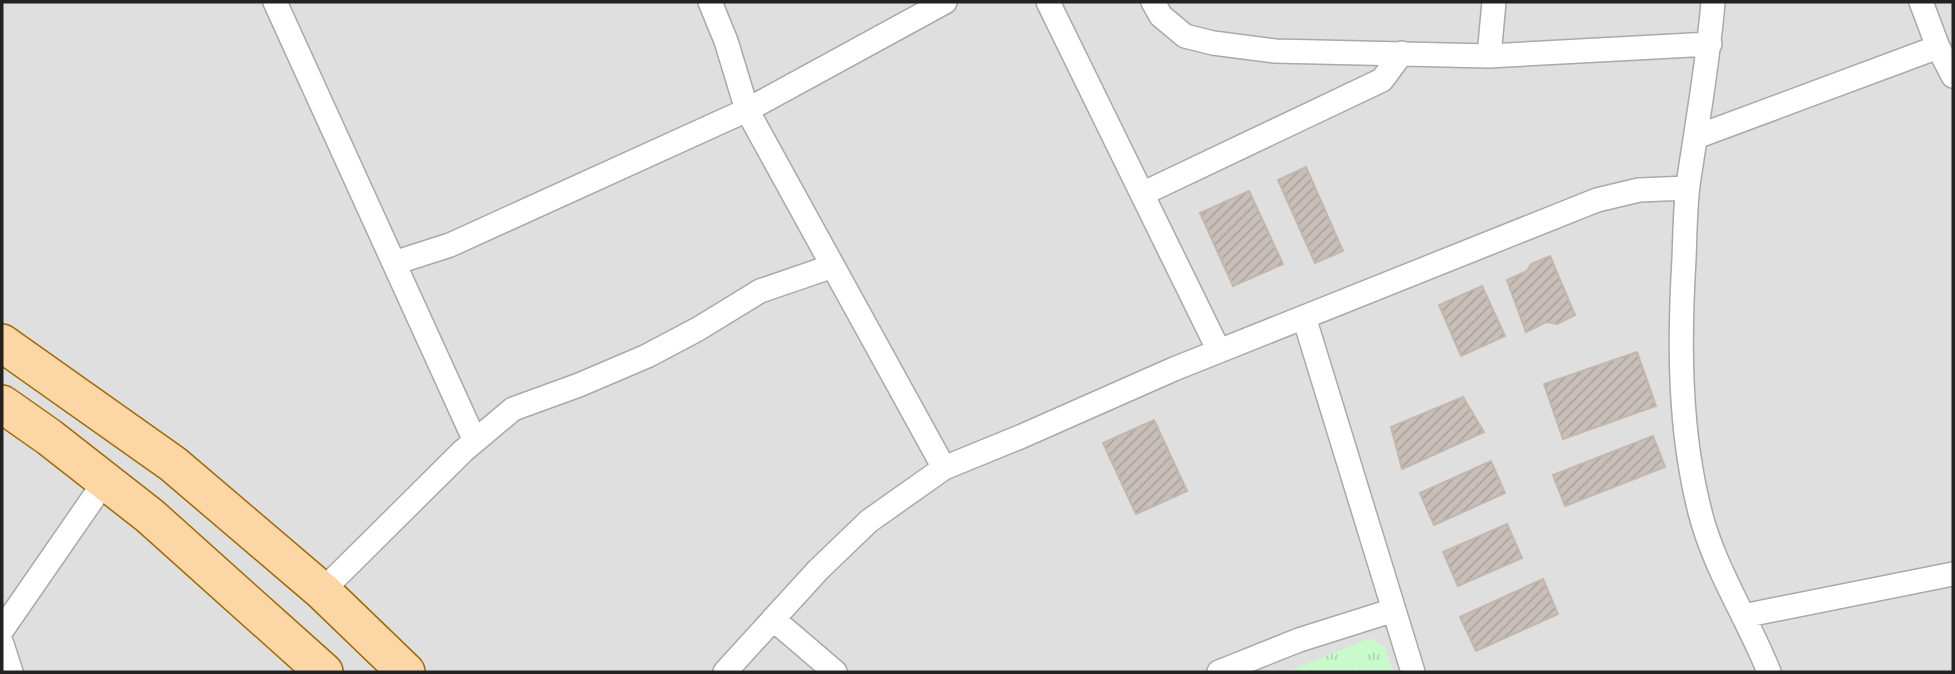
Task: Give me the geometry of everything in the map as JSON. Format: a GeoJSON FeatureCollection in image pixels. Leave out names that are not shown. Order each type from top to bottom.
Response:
{"type":"FeatureCollection","features":[{"type":"Feature","properties":{"kind":"main road"},"geometry":{"type":"LineString","coordinates":[[2,343],[173,464],[322,591],[406,672]]}},
{"type":"Feature","properties":{"kind":"main road"},"geometry":{"type":"LineString","coordinates":[[2,404],[150,516],[324,672]]}},
{"type":"Feature","properties":{"kind":"street"},"geometry":{"type":"LineString","coordinates":[[275,2],[475,440]]}},
{"type":"Feature","properties":{"kind":"street"},"geometry":{"type":"LineString","coordinates":[[710,2],[726,41],[747,110],[944,468]]}},
{"type":"Feature","properties":{"kind":"street"},"geometry":{"type":"LineString","coordinates":[[394,263],[450,245],[747,110],[945,2]]}},
{"type":"Feature","properties":{"kind":"street"},"geometry":{"type":"LineString","coordinates":[[1048,2],[1219,351]]}},
{"type":"Feature","properties":{"kind":"street"},"geometry":{"type":"LineString","coordinates":[[1153,2],[1161,16],[1185,36],[1213,43],[1275,51],[1489,56],[1710,44]]}},
{"type":"Feature","properties":{"kind":"street"},"geometry":{"type":"LineString","coordinates":[[1489,56],[1494,2]]}},
{"type":"Feature","properties":{"kind":"street"},"geometry":{"type":"LineString","coordinates":[[1713,2],[1710,44],[1688,188],[1680,328],[1684,404],[1700,513],[1769,672]]}},
{"type":"Feature","properties":{"kind":"street"},"geometry":{"type":"LineString","coordinates":[[1922,2],[1938,47],[1953,76]]}},
{"type":"Feature","properties":{"kind":"street"},"geometry":{"type":"LineString","coordinates":[[1696,137],[1938,47]]}},
{"type":"Feature","properties":{"kind":"street"},"geometry":{"type":"LineString","coordinates":[[1142,194],[1381,80],[1402,54]]}},
{"type":"Feature","properties":{"kind":"street"},"geometry":{"type":"LineString","coordinates":[[725,672],[818,570],[869,521],[944,468],[1219,351],[1597,200],[1639,190],[1688,188]]}},
{"type":"Feature","properties":{"kind":"street"},"geometry":{"type":"LineString","coordinates":[[322,591],[475,440],[513,409],[647,356],[760,291],[833,266]]}},
{"type":"Feature","properties":{"kind":"street"},"geometry":{"type":"LineString","coordinates":[[1304,317],[1413,672]]}},
{"type":"Feature","properties":{"kind":"street"},"geometry":{"type":"LineString","coordinates":[[2,630],[105,481]]}},
{"type":"Feature","properties":{"kind":"street"},"geometry":{"type":"LineString","coordinates":[[1743,616],[1953,574]]}},
{"type":"Feature","properties":{"kind":"street"},"geometry":{"type":"LineString","coordinates":[[1219,672],[1299,640],[1394,610]]}},
{"type":"Feature","properties":{"kind":"street"},"geometry":{"type":"LineString","coordinates":[[773,619],[835,672]]}},
{"type":"Feature","properties":{"kind":"street"},"geometry":{"type":"LineString","coordinates":[[2,644],[10,672]]}},
{"type":"Feature","properties":{"kind":"shaded area"},"geometry":{"type":"Polygon","coordinates":[[[2,2],[1953,2],[1953,672],[2,672],[2,2]]]}},
{"type":"Feature","properties":{"kind":"green space"},"geometry":{"type":"Polygon","coordinates":[[[1371,638],[1385,648],[1393,672],[1287,672],[1371,638]]]}},
{"type":"Feature","properties":{"kind":"building"},"geometry":{"type":"Polygon","coordinates":[[[1306,167],[1343,251],[1315,263],[1278,180],[1306,167]]]}},
{"type":"Feature","properties":{"kind":"building"},"geometry":{"type":"Polygon","coordinates":[[[1249,191],[1283,264],[1233,286],[1200,213],[1249,191]]]}},
{"type":"Feature","properties":{"kind":"building"},"geometry":{"type":"Polygon","coordinates":[[[1550,256],[1575,315],[1557,324],[1546,322],[1526,332],[1507,280],[1527,271],[1531,264],[1550,256]]]}},
{"type":"Feature","properties":{"kind":"building"},"geometry":{"type":"Polygon","coordinates":[[[1482,286],[1505,336],[1461,356],[1439,305],[1482,286]]]}},
{"type":"Feature","properties":{"kind":"building"},"geometry":{"type":"Polygon","coordinates":[[[1637,352],[1656,406],[1563,439],[1544,384],[1637,352]]]}},
{"type":"Feature","properties":{"kind":"building"},"geometry":{"type":"Polygon","coordinates":[[[1463,397],[1484,432],[1402,469],[1391,427],[1463,397]]]}},
{"type":"Feature","properties":{"kind":"building"},"geometry":{"type":"Polygon","coordinates":[[[1154,420],[1187,491],[1136,514],[1103,443],[1154,420]]]}},
{"type":"Feature","properties":{"kind":"building"},"geometry":{"type":"Polygon","coordinates":[[[1653,436],[1665,467],[1565,506],[1553,475],[1653,436]]]}},
{"type":"Feature","properties":{"kind":"building"},"geometry":{"type":"Polygon","coordinates":[[[1491,461],[1505,493],[1434,525],[1420,493],[1491,461]]]}},
{"type":"Feature","properties":{"kind":"building"},"geometry":{"type":"Polygon","coordinates":[[[1507,524],[1522,558],[1458,586],[1443,552],[1507,524]]]}},
{"type":"Feature","properties":{"kind":"building"},"geometry":{"type":"Polygon","coordinates":[[[1543,579],[1558,614],[1476,651],[1460,617],[1543,579]]]}}]}
